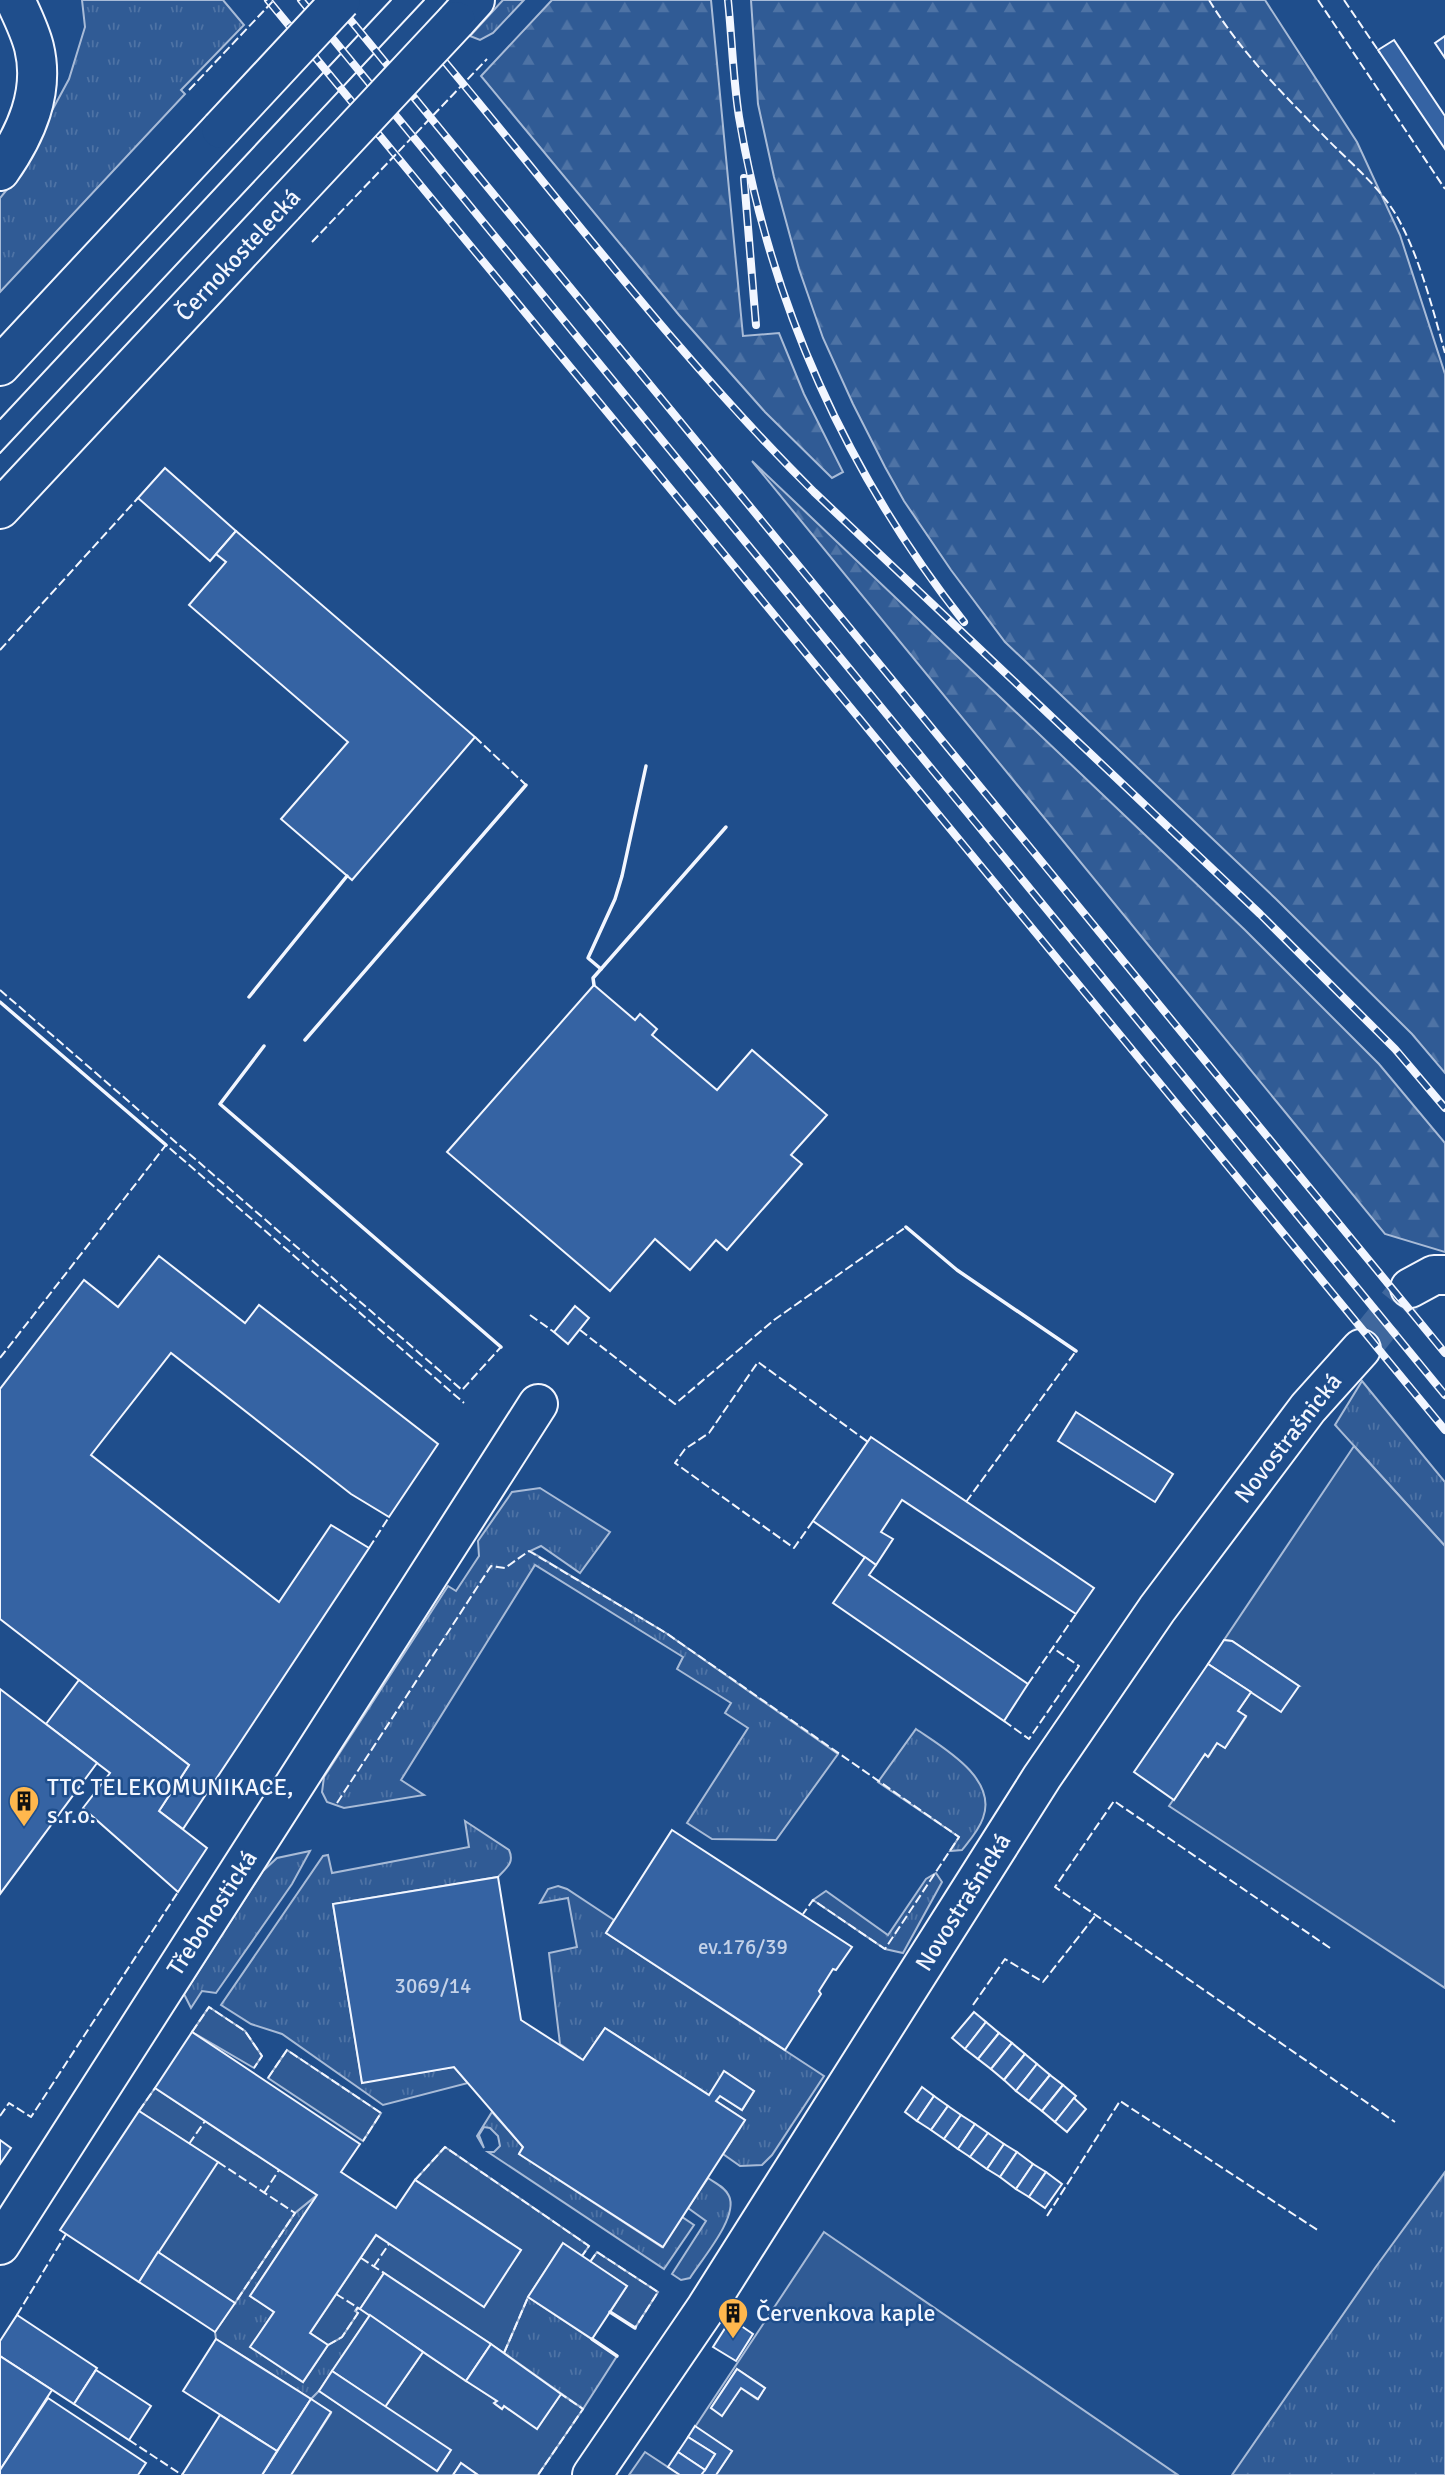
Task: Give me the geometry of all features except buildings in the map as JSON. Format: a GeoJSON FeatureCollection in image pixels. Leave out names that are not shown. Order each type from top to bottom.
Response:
{"type":"FeatureCollection","features":[{"type":"Feature","properties":{"kind":"street"},"geometry":{"type":"LineString","coordinates":[[0,171],[23,135],[34,105],[37,80],[34,45],[15,0]]}},
{"type":"Feature","properties":{"kind":"street"},"geometry":{"type":"LineString","coordinates":[[0,366],[341,0]]}},
{"type":"Feature","properties":{"kind":"street","name":"Černokostelecká"},"geometry":{"type":"LineString","coordinates":[[0,509],[466,10]]}},
{"type":"Feature","properties":{"kind":"street"},"geometry":{"type":"LineString","coordinates":[[1410,1288],[1434,1275],[1445,1275]]}},
{"type":"Feature","properties":{"kind":"street","name":"Novostrašnická"},"geometry":{"type":"LineString","coordinates":[[592,2475],[706,2308],[1049,1766],[1157,1609],[1308,1408],[1361,1349]]}},
{"type":"Feature","properties":{"kind":"street","name":"Třebohostická"},"geometry":{"type":"LineString","coordinates":[[0,2245],[538,1404]]}},
{"type":"Feature","properties":{"kind":"green space"},"geometry":{"type":"Polygon","coordinates":[[[82,0],[223,0],[244,25],[181,90],[185,94],[0,292],[0,198],[14,181],[69,79],[85,27],[82,0]]]}},
{"type":"Feature","properties":{"kind":"green space"},"geometry":{"type":"Polygon","coordinates":[[[503,0],[524,0],[493,33],[480,40],[470,36],[503,0]]]}},
{"type":"Feature","properties":{"kind":"green space"},"geometry":{"type":"Polygon","coordinates":[[[552,0],[711,0],[743,336],[779,333],[804,394],[843,472],[832,478],[765,412],[679,315],[481,76],[552,0]]]}},
{"type":"Feature","properties":{"kind":"green space"},"geometry":{"type":"Polygon","coordinates":[[[751,0],[1265,0],[1357,142],[1400,235],[1445,374],[1445,1073],[1412,1034],[1276,899],[1005,642],[904,501],[853,404],[823,338],[799,269],[758,104],[751,0]]]}},
{"type":"Feature","properties":{"kind":"green space"},"geometry":{"type":"Polygon","coordinates":[[[752,461],[1245,930],[1379,1064],[1445,1143],[1445,1252],[1385,1234],[752,461]]]}},
{"type":"Feature","properties":{"kind":"green space"},"geometry":{"type":"Polygon","coordinates":[[[1362,1381],[1445,1482],[1445,1546],[1335,1425],[1362,1381]]]}},
{"type":"Feature","properties":{"kind":"green space"},"geometry":{"type":"Polygon","coordinates":[[[1354,1446],[1445,1546],[1445,1988],[1169,1806],[1205,1754],[1209,1756],[1217,1743],[1225,1748],[1246,1717],[1238,1711],[1251,1692],[1299,1686],[1232,1641],[1224,1640],[1354,1446]]]}},
{"type":"Feature","properties":{"kind":"green space"},"geometry":{"type":"Polygon","coordinates":[[[540,1488],[610,1532],[580,1573],[541,1546],[530,1551],[666,1633],[838,1754],[776,1840],[712,1839],[687,1823],[748,1728],[725,1713],[731,1703],[677,1669],[683,1657],[535,1565],[401,1780],[424,1795],[344,1808],[327,1802],[322,1792],[324,1777],[448,1586],[456,1591],[479,1556],[478,1541],[512,1492],[540,1488]]]}},
{"type":"Feature","properties":{"kind":"green space"},"geometry":{"type":"Polygon","coordinates":[[[916,1729],[965,1765],[983,1790],[983,1818],[977,1831],[962,1850],[950,1851],[959,1837],[878,1782],[916,1729]]]}},
{"type":"Feature","properties":{"kind":"green space"},"geometry":{"type":"Polygon","coordinates":[[[465,1821],[509,1850],[510,1862],[498,1877],[333,1904],[362,2082],[454,2067],[468,2083],[383,2105],[282,2034],[251,2024],[221,2005],[323,1856],[328,1855],[332,1873],[469,1847],[465,1821]]]}},
{"type":"Feature","properties":{"kind":"green space"},"geometry":{"type":"Polygon","coordinates":[[[310,1851],[292,1884],[216,1993],[202,1991],[191,2008],[184,1994],[263,1871],[277,1858],[310,1851]]]}},
{"type":"Feature","properties":{"kind":"green space"},"geometry":{"type":"Polygon","coordinates":[[[936,1873],[942,1882],[903,1953],[885,1949],[813,1900],[826,1891],[888,1935],[926,1879],[936,1873]]]}},
{"type":"Feature","properties":{"kind":"green space"},"geometry":{"type":"Polygon","coordinates":[[[558,1886],[567,1889],[614,1920],[606,1933],[824,2076],[772,2155],[762,2165],[740,2166],[723,2154],[745,2120],[716,2101],[720,2096],[742,2110],[754,2091],[725,2072],[709,2095],[605,2028],[583,2060],[560,2044],[549,1953],[577,1947],[568,1898],[540,1903],[548,1889],[558,1886]]]}},
{"type":"Feature","properties":{"kind":"green space"},"geometry":{"type":"Polygon","coordinates":[[[209,2007],[245,2031],[262,2056],[254,2068],[192,2032],[209,2007]]]}},
{"type":"Feature","properties":{"kind":"green space"},"geometry":{"type":"Polygon","coordinates":[[[287,2050],[381,2113],[363,2141],[268,2078],[287,2050]]]}},
{"type":"Feature","properties":{"kind":"green space"},"geometry":{"type":"Polygon","coordinates":[[[155,2088],[317,2195],[295,2213],[235,2303],[158,2252],[217,2162],[139,2111],[155,2088]]]}},
{"type":"Feature","properties":{"kind":"green space"},"geometry":{"type":"Polygon","coordinates":[[[492,2112],[523,2147],[519,2154],[662,2247],[682,2217],[694,2225],[664,2269],[488,2152],[494,2152],[500,2146],[498,2136],[490,2128],[484,2127],[479,2135],[484,2148],[477,2136],[492,2112]]]}},
{"type":"Feature","properties":{"kind":"green space"},"geometry":{"type":"Polygon","coordinates":[[[445,2147],[589,2246],[582,2256],[563,2244],[528,2297],[504,2353],[384,2273],[360,2309],[355,2311],[358,2313],[342,2337],[328,2345],[310,2333],[376,2235],[484,2304],[521,2250],[415,2180],[445,2147]]]}},
{"type":"Feature","properties":{"kind":"green space"},"geometry":{"type":"Polygon","coordinates":[[[1445,2172],[1445,2475],[1232,2475],[1375,2268],[1445,2172]]]}},
{"type":"Feature","properties":{"kind":"green space"},"geometry":{"type":"Polygon","coordinates":[[[708,2178],[729,2196],[729,2215],[690,2278],[681,2280],[672,2274],[706,2221],[688,2208],[708,2178]]]}},
{"type":"Feature","properties":{"kind":"green space"},"geometry":{"type":"Polygon","coordinates":[[[317,2195],[250,2296],[274,2312],[251,2347],[303,2382],[328,2345],[342,2337],[358,2307],[370,2315],[311,2399],[216,2339],[215,2332],[295,2213],[317,2195]]]}},
{"type":"Feature","properties":{"kind":"green space"},"geometry":{"type":"Polygon","coordinates":[[[824,2232],[1178,2475],[716,2475],[732,2451],[695,2427],[824,2232]],[[737,2369],[711,2408],[722,2415],[741,2388],[757,2399],[765,2388],[737,2369]]]}},
{"type":"Feature","properties":{"kind":"green space"},"geometry":{"type":"Polygon","coordinates":[[[597,2252],[658,2292],[635,2328],[610,2312],[627,2286],[590,2262],[597,2252]]]}},
{"type":"Feature","properties":{"kind":"green space"},"geometry":{"type":"Polygon","coordinates":[[[528,2297],[617,2356],[583,2409],[504,2353],[528,2297]]]}},
{"type":"Feature","properties":{"kind":"green space"},"geometry":{"type":"Polygon","coordinates":[[[423,2352],[497,2401],[495,2404],[502,2409],[504,2406],[537,2428],[561,2394],[583,2409],[538,2475],[478,2475],[461,2463],[453,2475],[291,2475],[331,2413],[311,2399],[319,2391],[438,2470],[450,2451],[385,2407],[423,2352]]]}},
{"type":"Feature","properties":{"kind":"green space"},"geometry":{"type":"Polygon","coordinates":[[[645,2452],[680,2475],[629,2475],[645,2452]]]}},
{"type":"Feature","properties":{"kind":"tunnel"},"geometry":{"type":"LineString","coordinates":[[1361,1349],[1410,1288]]}},
{"type":"Feature","properties":{"kind":"tram line"},"geometry":{"type":"LineString","coordinates":[[0,419],[391,0]]}},
{"type":"Feature","properties":{"kind":"tram line"},"geometry":{"type":"LineString","coordinates":[[0,453],[424,0]]}},
{"type":"Feature","properties":{"kind":"railway"},"geometry":{"type":"LineString","coordinates":[[268,0],[1445,1430]]}},
{"type":"Feature","properties":{"kind":"railway"},"geometry":{"type":"LineString","coordinates":[[301,0],[1445,1395]]}},
{"type":"Feature","properties":{"kind":"railway"},"geometry":{"type":"LineString","coordinates":[[334,0],[1445,1353]]}},
{"type":"Feature","properties":{"kind":"railway"},"geometry":{"type":"LineString","coordinates":[[728,0],[739,117],[753,186],[771,254],[793,320],[819,384],[884,507],[964,622]]}},
{"type":"Feature","properties":{"kind":"railway"},"geometry":{"type":"LineString","coordinates":[[445,62],[670,336],[765,441],[814,492],[1260,914],[1395,1049],[1445,1108]]}},
{"type":"Feature","properties":{"kind":"railway"},"geometry":{"type":"LineString","coordinates":[[744,178],[756,325]]}},
{"type":"Feature","properties":{"kind":"fence"},"geometry":{"type":"LineString","coordinates":[[189,90],[274,0]]}},
{"type":"Feature","properties":{"kind":"fence"},"geometry":{"type":"LineString","coordinates":[[1209,0],[1265,74],[1386,200],[1400,222],[1420,270],[1445,353]]}},
{"type":"Feature","properties":{"kind":"fence"},"geometry":{"type":"LineString","coordinates":[[1318,0],[1445,189]]}},
{"type":"Feature","properties":{"kind":"fence"},"geometry":{"type":"LineString","coordinates":[[1344,0],[1380,53]]}},
{"type":"Feature","properties":{"kind":"fence"},"geometry":{"type":"LineString","coordinates":[[312,242],[487,59]]}},
{"type":"Feature","properties":{"kind":"fence"},"geometry":{"type":"LineString","coordinates":[[0,650],[138,498]]}},
{"type":"Feature","properties":{"kind":"fence"},"geometry":{"type":"LineString","coordinates":[[475,737],[526,785]]}},
{"type":"Feature","properties":{"kind":"fence"},"geometry":{"type":"LineString","coordinates":[[0,990],[462,1390],[501,1347]]}},
{"type":"Feature","properties":{"kind":"fence"},"geometry":{"type":"LineString","coordinates":[[0,1358],[166,1145],[464,1403]]}},
{"type":"Feature","properties":{"kind":"fence"},"geometry":{"type":"LineString","coordinates":[[580,1330],[675,1404],[774,1320],[906,1227]]}},
{"type":"Feature","properties":{"kind":"fence"},"geometry":{"type":"LineString","coordinates":[[530,1315],[554,1332]]}},
{"type":"Feature","properties":{"kind":"fence"},"geometry":{"type":"LineString","coordinates":[[966,1502],[1076,1351]]}},
{"type":"Feature","properties":{"kind":"fence"},"geometry":{"type":"LineString","coordinates":[[813,1521],[794,1548],[675,1463],[685,1449],[709,1433],[758,1362],[868,1442]]}},
{"type":"Feature","properties":{"kind":"fence"},"geometry":{"type":"LineString","coordinates":[[369,1548],[389,1517]]}},
{"type":"Feature","properties":{"kind":"fence"},"geometry":{"type":"LineString","coordinates":[[337,1803],[491,1566],[505,1568],[529,1551],[666,1633],[959,1837],[885,1949],[813,1900],[803,1914]]}},
{"type":"Feature","properties":{"kind":"fence"},"geometry":{"type":"LineString","coordinates":[[1028,1684],[1076,1614]]}},
{"type":"Feature","properties":{"kind":"fence"},"geometry":{"type":"LineString","coordinates":[[1004,1721],[1029,1739],[1079,1666],[1053,1648]]}},
{"type":"Feature","properties":{"kind":"fence"},"geometry":{"type":"LineString","coordinates":[[1330,1948],[1114,1801],[1055,1887],[1395,2122]]}},
{"type":"Feature","properties":{"kind":"fence"},"geometry":{"type":"LineString","coordinates":[[0,2116],[9,2103],[31,2117],[178,1892]]}},
{"type":"Feature","properties":{"kind":"fence"},"geometry":{"type":"LineString","coordinates":[[973,2005],[1005,1959],[1043,1982],[1095,1916]]}},
{"type":"Feature","properties":{"kind":"fence"},"geometry":{"type":"LineString","coordinates":[[192,2032],[209,2007],[245,2031],[262,2056],[254,2068]]}},
{"type":"Feature","properties":{"kind":"fence"},"geometry":{"type":"LineString","coordinates":[[268,2078],[287,2050],[381,2113],[363,2141]]}},
{"type":"Feature","properties":{"kind":"fence"},"geometry":{"type":"LineString","coordinates":[[139,2111],[155,2088]]}},
{"type":"Feature","properties":{"kind":"fence"},"geometry":{"type":"LineString","coordinates":[[1047,2216],[1120,2101],[1319,2231]]}},
{"type":"Feature","properties":{"kind":"fence"},"geometry":{"type":"LineString","coordinates":[[189,2144],[205,2121]]}},
{"type":"Feature","properties":{"kind":"fence"},"geometry":{"type":"LineString","coordinates":[[415,2180],[445,2147],[589,2246],[582,2256]]}},
{"type":"Feature","properties":{"kind":"fence"},"geometry":{"type":"LineString","coordinates":[[218,2162],[295,2213],[235,2303]]}},
{"type":"Feature","properties":{"kind":"fence"},"geometry":{"type":"LineString","coordinates":[[264,2193],[279,2170]]}},
{"type":"Feature","properties":{"kind":"fence"},"geometry":{"type":"LineString","coordinates":[[17,2315],[66,2234]]}},
{"type":"Feature","properties":{"kind":"fence"},"geometry":{"type":"LineString","coordinates":[[374,2266],[389,2244]]}},
{"type":"Feature","properties":{"kind":"fence"},"geometry":{"type":"LineString","coordinates":[[590,2262],[597,2252],[658,2292],[635,2328]]}},
{"type":"Feature","properties":{"kind":"fence"},"geometry":{"type":"LineString","coordinates":[[361,2258],[384,2273]]}},
{"type":"Feature","properties":{"kind":"fence"},"geometry":{"type":"LineString","coordinates":[[336,2294],[360,2309]]}},
{"type":"Feature","properties":{"kind":"fence"},"geometry":{"type":"LineString","coordinates":[[504,2353],[528,2297]]}},
{"type":"Feature","properties":{"kind":"fence"},"geometry":{"type":"LineString","coordinates":[[328,2345],[342,2337],[358,2313],[355,2312],[358,2307]]}},
{"type":"Feature","properties":{"kind":"fence"},"geometry":{"type":"LineString","coordinates":[[538,2475],[583,2409],[561,2394]]}},
{"type":"Feature","properties":{"kind":"fence"},"geometry":{"type":"LineString","coordinates":[[129,2440],[182,2475]]}},
{"type":"Feature","properties":{"kind":"wall"},"geometry":{"type":"LineString","coordinates":[[601,969],[588,958],[615,899],[622,876],[646,766]]}},
{"type":"Feature","properties":{"kind":"wall"},"geometry":{"type":"LineString","coordinates":[[305,1040],[526,785]]}},
{"type":"Feature","properties":{"kind":"wall"},"geometry":{"type":"LineString","coordinates":[[594,985],[593,978],[726,827]]}},
{"type":"Feature","properties":{"kind":"wall"},"geometry":{"type":"LineString","coordinates":[[249,997],[347,876]]}},
{"type":"Feature","properties":{"kind":"wall"},"geometry":{"type":"LineString","coordinates":[[0,1002],[166,1145]]}},
{"type":"Feature","properties":{"kind":"wall"},"geometry":{"type":"LineString","coordinates":[[264,1046],[220,1104],[501,1347]]}},
{"type":"Feature","properties":{"kind":"wall"},"geometry":{"type":"LineString","coordinates":[[906,1227],[957,1270],[1076,1351]]}},
{"type":"Feature","properties":{"kind":"wall"},"geometry":{"type":"LineString","coordinates":[[610,2312],[635,2328]]}},
{"type":"Feature","properties":{"kind":"wall"},"geometry":{"type":"LineString","coordinates":[[592,2339],[617,2356]]}},
{"type":"Feature","properties":{"kind":"place","name":"TTC TELEKOMUNIKACE, s.r.o."},"geometry":{"type":"Point","coordinates":[24,1828]}},
{"type":"Feature","properties":{"kind":"place","name":"Červenkova kaple"},"geometry":{"type":"Point","coordinates":[733,2340]}}]}
